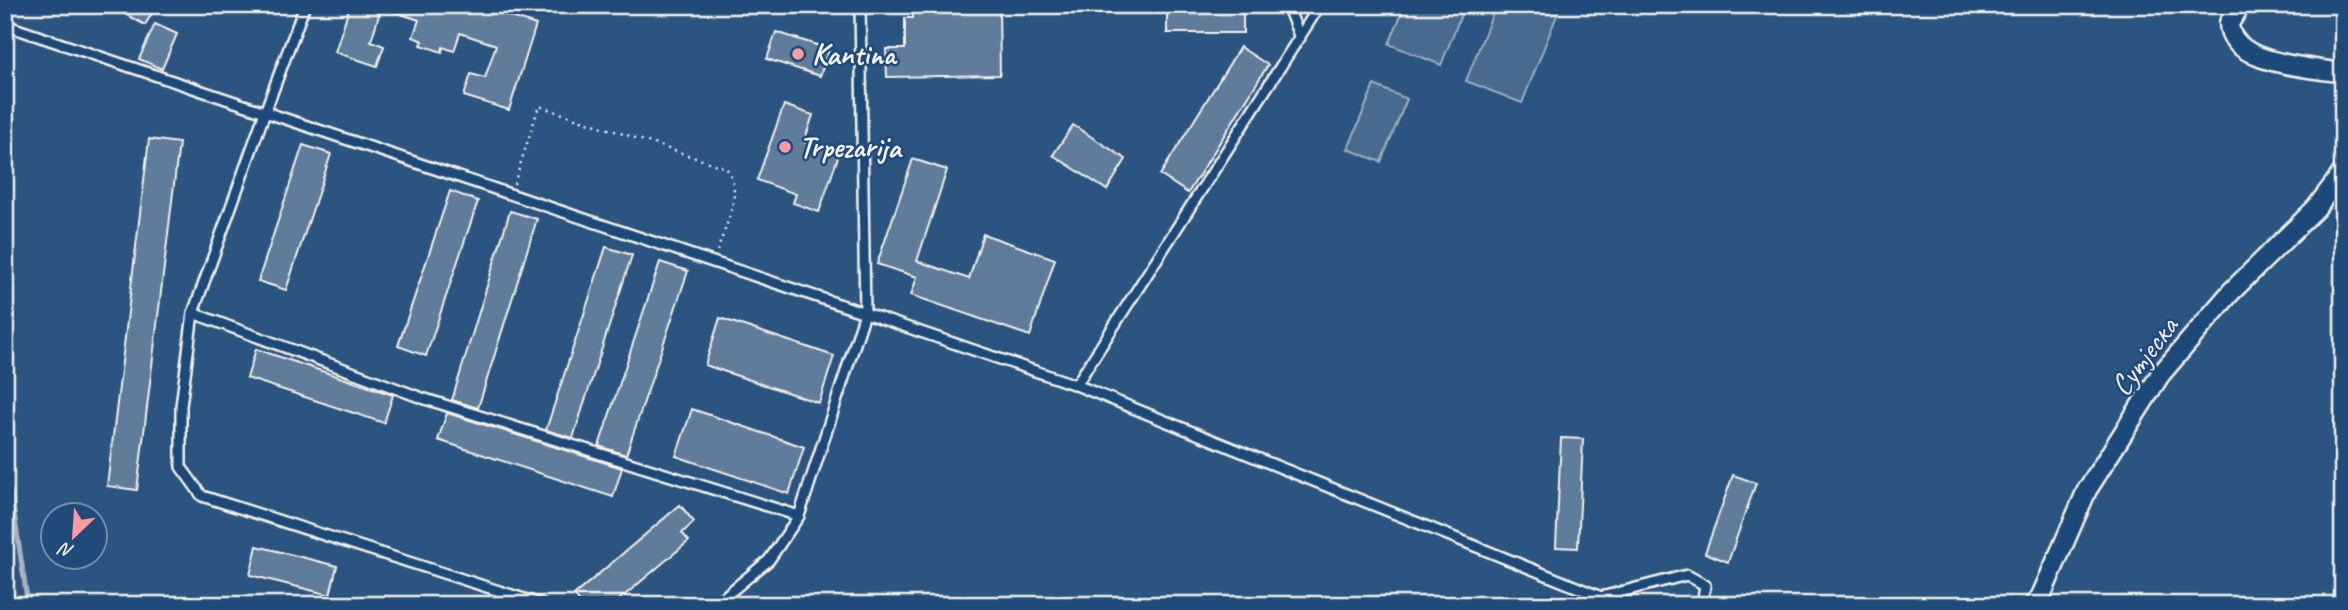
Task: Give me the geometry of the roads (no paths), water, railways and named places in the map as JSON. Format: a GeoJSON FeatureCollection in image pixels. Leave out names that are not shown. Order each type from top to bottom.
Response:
{"type":"FeatureCollection","features":[{"type":"Feature","properties":{"kind":"street"},"geometry":{"type":"LineString","coordinates":[[2241,5],[2229,23],[2233,40],[2241,48],[2260,58],[2343,73]]}},
{"type":"Feature","properties":{"kind":"street","name":"Сутјеска"},"geometry":{"type":"LineString","coordinates":[[2034,605],[2042,596],[2087,489],[2160,375],[2231,292],[2316,208],[2343,172]]}},
{"type":"Feature","properties":{"kind":"lane"},"geometry":{"type":"LineString","coordinates":[[305,5],[193,313],[181,407],[181,467],[202,496],[543,605]]}},
{"type":"Feature","properties":{"kind":"lane"},"geometry":{"type":"LineString","coordinates":[[702,605],[723,598],[769,560],[799,516],[865,313],[860,5]]}},
{"type":"Feature","properties":{"kind":"lane"},"geometry":{"type":"LineString","coordinates":[[1287,5],[1300,38]]}},
{"type":"Feature","properties":{"kind":"lane"},"geometry":{"type":"LineString","coordinates":[[1076,385],[1320,5]]}},
{"type":"Feature","properties":{"kind":"lane"},"geometry":{"type":"LineString","coordinates":[[5,25],[1076,385],[1621,605]]}},
{"type":"Feature","properties":{"kind":"lane"},"geometry":{"type":"LineString","coordinates":[[193,313],[422,398],[799,516]]}},
{"type":"Feature","properties":{"kind":"lane"},"geometry":{"type":"LineString","coordinates":[[1599,597],[1687,575],[1705,585],[1702,605]]}},
{"type":"Feature","properties":{"kind":"waterway"},"geometry":{"type":"LineString","coordinates":[[5,477],[11,493],[28,605]]}},
{"type":"Feature","properties":{"kind":"place","name":"Kantina"},"geometry":{"type":"Point","coordinates":[798,54]}},
{"type":"Feature","properties":{"kind":"place","name":"Trpezarija"},"geometry":{"type":"Point","coordinates":[785,147]}}]}
